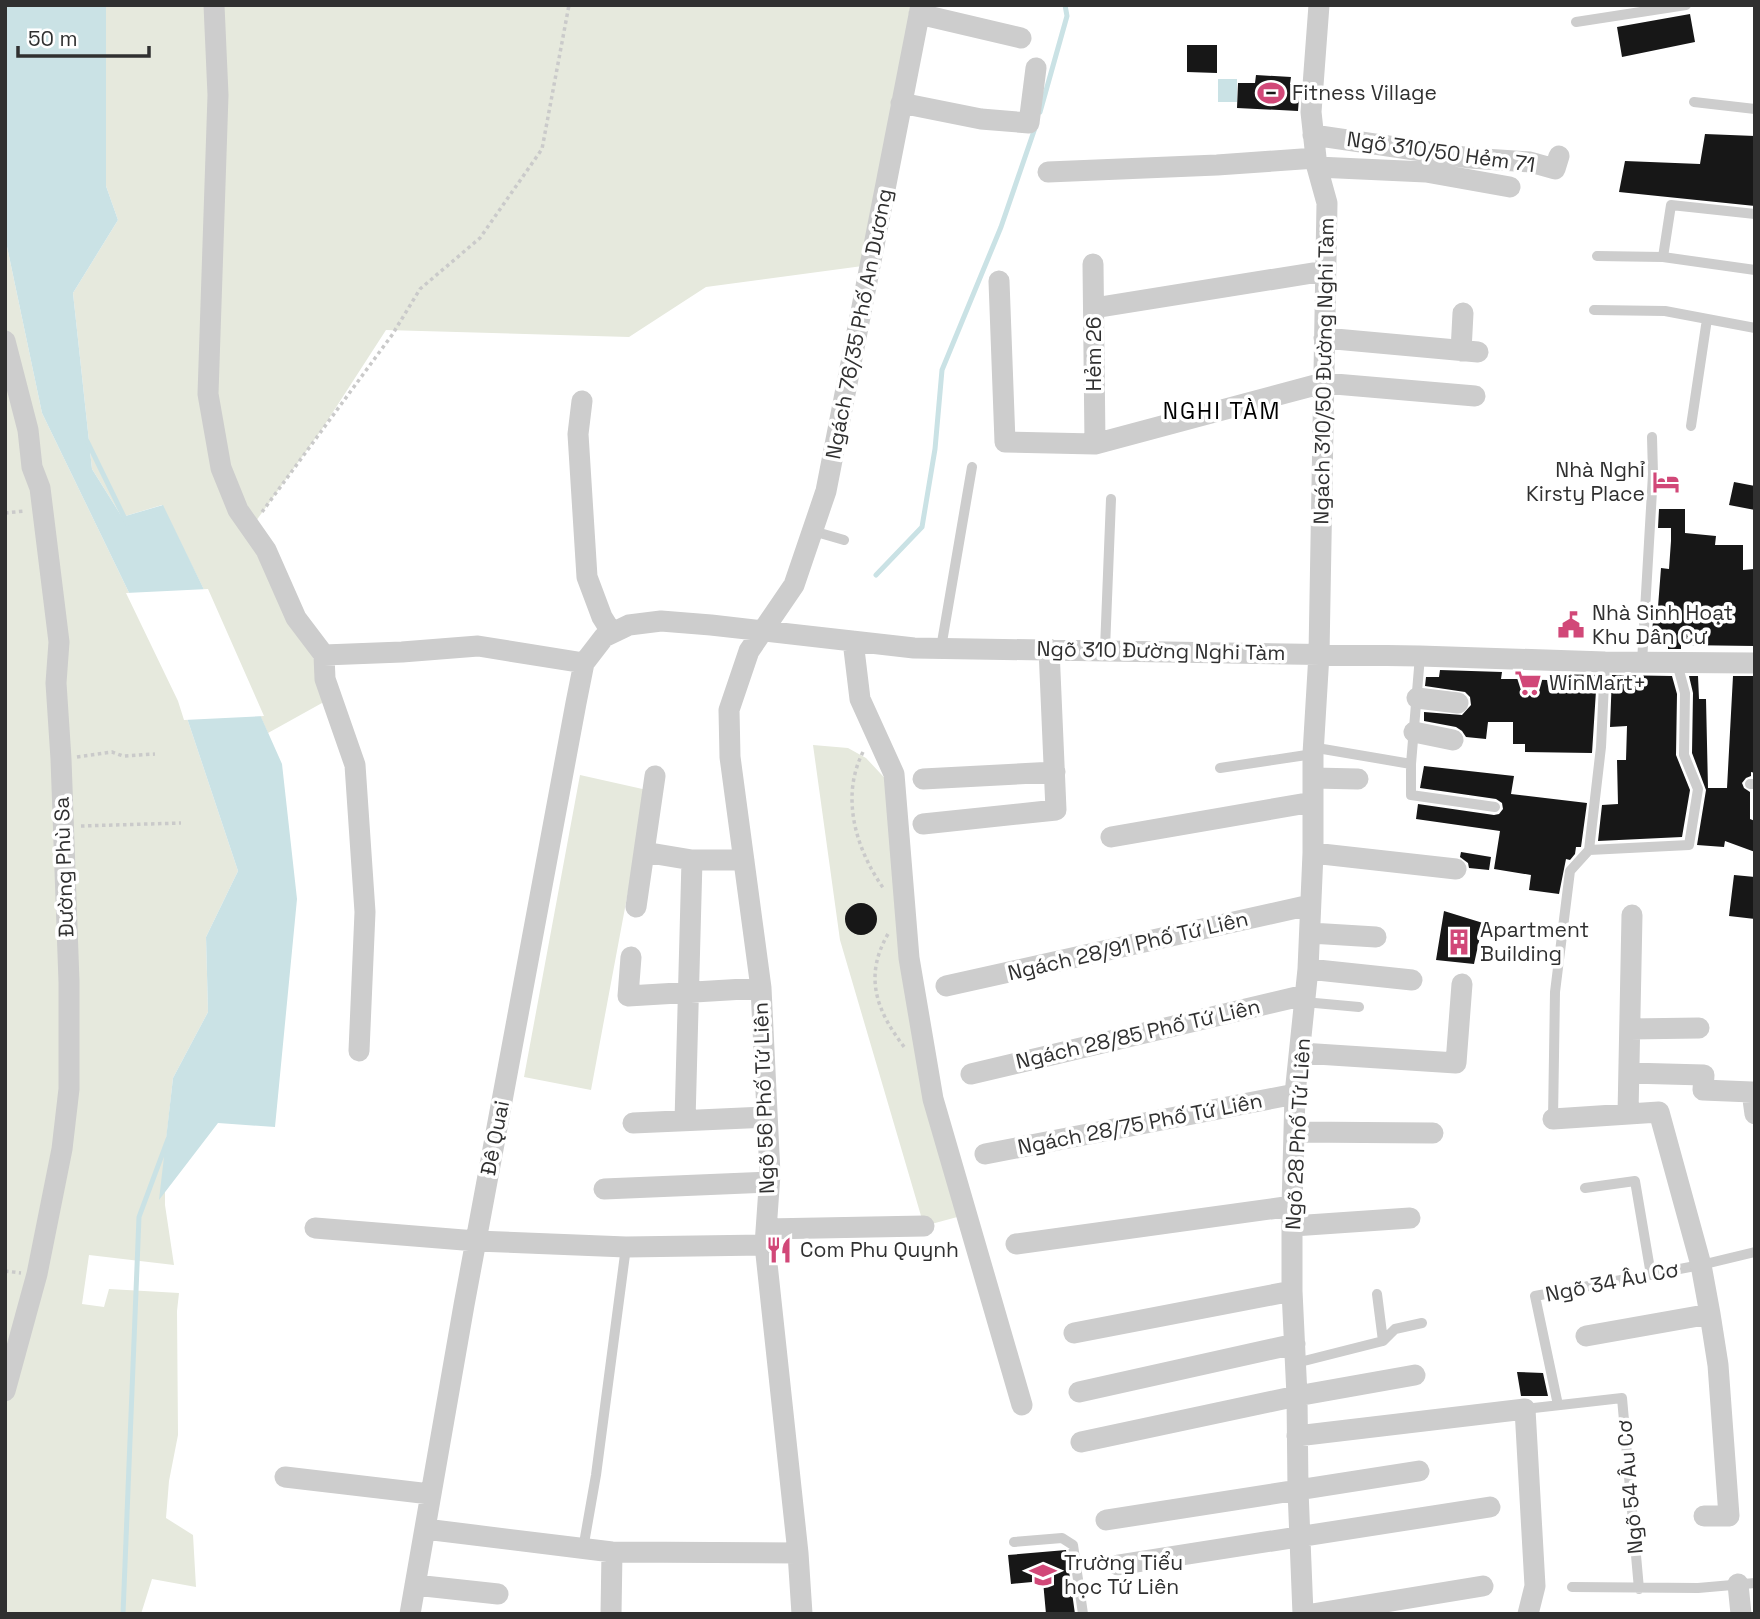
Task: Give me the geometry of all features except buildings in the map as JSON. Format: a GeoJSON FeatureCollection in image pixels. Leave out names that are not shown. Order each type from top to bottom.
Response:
{"type":"FeatureCollection","features":[{"type":"Feature","properties":{"kind":"street"},"geometry":{"type":"LineString","coordinates":[[214,5],[218,95],[208,394],[221,468],[238,510],[266,550],[296,618],[324,655],[326,679],[355,765],[365,912],[359,1051]]}},
{"type":"Feature","properties":{"kind":"street","name":"Ngách 310/50 Đường Nghi Tàm"},"geometry":{"type":"LineString","coordinates":[[1319,5],[1311,99],[1316,162],[1327,203],[1319,654]]}},
{"type":"Feature","properties":{"kind":"street"},"geometry":{"type":"LineString","coordinates":[[920,9],[1021,38]]}},
{"type":"Feature","properties":{"kind":"street","name":"Ngách 76/35 Phố An Dương"},"geometry":{"type":"LineString","coordinates":[[762,631],[794,584],[826,491],[920,9]]}},
{"type":"Feature","properties":{"kind":"street"},"geometry":{"type":"LineString","coordinates":[[901,103],[981,119],[1029,123],[1036,68]]}},
{"type":"Feature","properties":{"kind":"street","name":"Ngõ 310/50 Hẻm 71"},"geometry":{"type":"LineString","coordinates":[[1313,135],[1470,158],[1530,162],[1555,169],[1559,156]]}},
{"type":"Feature","properties":{"kind":"street"},"geometry":{"type":"LineString","coordinates":[[1048,172],[1316,162],[1426,172],[1510,187]]}},
{"type":"Feature","properties":{"kind":"street","name":"Hẻm 26"},"geometry":{"type":"LineString","coordinates":[[1093,264],[1095,444]]}},
{"type":"Feature","properties":{"kind":"street"},"geometry":{"type":"LineString","coordinates":[[1094,308],[1325,271]]}},
{"type":"Feature","properties":{"kind":"street"},"geometry":{"type":"LineString","coordinates":[[999,281],[1005,442],[1095,444],[1323,383],[1475,396]]}},
{"type":"Feature","properties":{"kind":"street"},"geometry":{"type":"LineString","coordinates":[[1324,338],[1469,352],[1463,313]]}},
{"type":"Feature","properties":{"kind":"street","name":"Đường Phù Sa"},"geometry":{"type":"LineString","coordinates":[[5,341],[28,430],[32,467],[40,488],[59,642],[56,683],[69,982],[69,1089],[62,1149],[37,1274],[5,1391]]}},
{"type":"Feature","properties":{"kind":"street"},"geometry":{"type":"LineString","coordinates":[[582,401],[578,434],[587,577],[602,617],[612,633]]}},
{"type":"Feature","properties":{"kind":"street","name":"Ngõ 310 Đường Nghi Tàm"},"geometry":{"type":"LineString","coordinates":[[584,663],[604,637],[629,625],[661,621],[914,648],[1105,649],[1605,662],[1755,663]]}},
{"type":"Feature","properties":{"kind":"street","name":"Ngõ 56 Phố Tứ Liên"},"geometry":{"type":"LineString","coordinates":[[762,631],[749,651],[729,710],[730,757],[761,988],[769,1182],[765,1237],[802,1614]]}},
{"type":"Feature","properties":{"kind":"street"},"geometry":{"type":"LineString","coordinates":[[853,641],[860,699],[894,774],[909,958],[933,1099],[1022,1405]]}},
{"type":"Feature","properties":{"kind":"street"},"geometry":{"type":"LineString","coordinates":[[324,655],[478,646],[584,663]]}},
{"type":"Feature","properties":{"kind":"street"},"geometry":{"type":"LineString","coordinates":[[923,824],[1056,810],[1049,649]]}},
{"type":"Feature","properties":{"kind":"street","name":"Ngõ 28 Phố Tứ Liên"},"geometry":{"type":"LineString","coordinates":[[1303,1614],[1292,1291],[1295,1094],[1301,1053],[1310,933],[1319,654]]}},
{"type":"Feature","properties":{"kind":"street","name":"Đê Quai"},"geometry":{"type":"LineString","coordinates":[[410,1614],[476,1241],[584,663]]}},
{"type":"Feature","properties":{"kind":"street"},"geometry":{"type":"LineString","coordinates":[[1417,698],[1458,703]]}},
{"type":"Feature","properties":{"kind":"street"},"geometry":{"type":"LineString","coordinates":[[1413,732],[1453,740]]}},
{"type":"Feature","properties":{"kind":"street"},"geometry":{"type":"LineString","coordinates":[[923,779],[1055,772]]}},
{"type":"Feature","properties":{"kind":"street"},"geometry":{"type":"LineString","coordinates":[[636,907],[655,776]]}},
{"type":"Feature","properties":{"kind":"street"},"geometry":{"type":"LineString","coordinates":[[1314,778],[1359,779]]}},
{"type":"Feature","properties":{"kind":"street"},"geometry":{"type":"LineString","coordinates":[[1111,837],[1313,802]]}},
{"type":"Feature","properties":{"kind":"street"},"geometry":{"type":"LineString","coordinates":[[644,852],[692,860],[744,860]]}},
{"type":"Feature","properties":{"kind":"street"},"geometry":{"type":"LineString","coordinates":[[1313,853],[1456,869]]}},
{"type":"Feature","properties":{"kind":"street"},"geometry":{"type":"LineString","coordinates":[[685,1121],[692,860]]}},
{"type":"Feature","properties":{"kind":"street","name":"Ngách 28/91 Phố Tứ Liên"},"geometry":{"type":"LineString","coordinates":[[946,986],[1310,905]]}},
{"type":"Feature","properties":{"kind":"street"},"geometry":{"type":"LineString","coordinates":[[1628,1114],[1632,915]]}},
{"type":"Feature","properties":{"kind":"street"},"geometry":{"type":"LineString","coordinates":[[1310,933],[1376,937]]}},
{"type":"Feature","properties":{"kind":"street"},"geometry":{"type":"LineString","coordinates":[[631,957],[628,996],[761,988]]}},
{"type":"Feature","properties":{"kind":"street"},"geometry":{"type":"LineString","coordinates":[[1308,969],[1412,980]]}},
{"type":"Feature","properties":{"kind":"street"},"geometry":{"type":"LineString","coordinates":[[1301,1053],[1456,1063],[1462,984]]}},
{"type":"Feature","properties":{"kind":"street","name":"Ngách 28/85 Phố Tứ Liên"},"geometry":{"type":"LineString","coordinates":[[971,1074],[1305,998]]}},
{"type":"Feature","properties":{"kind":"street"},"geometry":{"type":"LineString","coordinates":[[1630,1029],[1699,1028]]}},
{"type":"Feature","properties":{"kind":"street"},"geometry":{"type":"LineString","coordinates":[[1629,1073],[1704,1075],[1703,1090],[1752,1092],[1755,1114]]}},
{"type":"Feature","properties":{"kind":"street","name":"Ngách 28/75 Phố Tứ Liên"},"geometry":{"type":"LineString","coordinates":[[985,1154],[1295,1094]]}},
{"type":"Feature","properties":{"kind":"street"},"geometry":{"type":"LineString","coordinates":[[1553,1119],[1659,1112],[1701,1265],[1718,1365],[1729,1516],[1704,1516]]}},
{"type":"Feature","properties":{"kind":"street"},"geometry":{"type":"LineString","coordinates":[[633,1123],[767,1117]]}},
{"type":"Feature","properties":{"kind":"street"},"geometry":{"type":"LineString","coordinates":[[1295,1132],[1433,1133]]}},
{"type":"Feature","properties":{"kind":"street"},"geometry":{"type":"LineString","coordinates":[[604,1189],[769,1182]]}},
{"type":"Feature","properties":{"kind":"street"},"geometry":{"type":"LineString","coordinates":[[1016,1244],[1293,1216],[1410,1217]]}},
{"type":"Feature","properties":{"kind":"street"},"geometry":{"type":"LineString","coordinates":[[315,1228],[476,1241],[626,1247],[924,1226]]}},
{"type":"Feature","properties":{"kind":"street"},"geometry":{"type":"LineString","coordinates":[[1074,1334],[1292,1291]]}},
{"type":"Feature","properties":{"kind":"street"},"geometry":{"type":"LineString","coordinates":[[1586,1336],[1710,1314]]}},
{"type":"Feature","properties":{"kind":"street"},"geometry":{"type":"LineString","coordinates":[[1079,1392],[1295,1354]]}},
{"type":"Feature","properties":{"kind":"street"},"geometry":{"type":"LineString","coordinates":[[1081,1442],[1297,1396],[1415,1375]]}},
{"type":"Feature","properties":{"kind":"street"},"geometry":{"type":"LineString","coordinates":[[1297,1436],[1525,1409],[1535,1586],[1528,1614]]}},
{"type":"Feature","properties":{"kind":"street"},"geometry":{"type":"LineString","coordinates":[[1106,1520],[1419,1471]]}},
{"type":"Feature","properties":{"kind":"street"},"geometry":{"type":"LineString","coordinates":[[285,1477],[430,1494]]}},
{"type":"Feature","properties":{"kind":"street"},"geometry":{"type":"LineString","coordinates":[[1118,1565],[1490,1507]]}},
{"type":"Feature","properties":{"kind":"street"},"geometry":{"type":"LineString","coordinates":[[425,1529],[612,1552],[798,1553]]}},
{"type":"Feature","properties":{"kind":"street"},"geometry":{"type":"LineString","coordinates":[[611,1614],[612,1552]]}},
{"type":"Feature","properties":{"kind":"street"},"geometry":{"type":"LineString","coordinates":[[1741,1614],[1746,1584]]}},
{"type":"Feature","properties":{"kind":"street"},"geometry":{"type":"LineString","coordinates":[[415,1585],[498,1594]]}},
{"type":"Feature","properties":{"kind":"street"},"geometry":{"type":"LineString","coordinates":[[1312,1614],[1483,1586]]}},
{"type":"Feature","properties":{"kind":"lane"},"geometry":{"type":"LineString","coordinates":[[1576,22],[1686,5]]}},
{"type":"Feature","properties":{"kind":"lane"},"geometry":{"type":"LineString","coordinates":[[1694,102],[1755,109]]}},
{"type":"Feature","properties":{"kind":"lane"},"geometry":{"type":"LineString","coordinates":[[1663,257],[1671,205],[1755,214]]}},
{"type":"Feature","properties":{"kind":"lane"},"geometry":{"type":"LineString","coordinates":[[1597,256],[1663,257],[1755,270]]}},
{"type":"Feature","properties":{"kind":"lane"},"geometry":{"type":"LineString","coordinates":[[1594,310],[1665,311],[1755,328]]}},
{"type":"Feature","properties":{"kind":"lane"},"geometry":{"type":"LineString","coordinates":[[1690,426],[1707,319]]}},
{"type":"Feature","properties":{"kind":"lane"},"geometry":{"type":"LineString","coordinates":[[1642,662],[1653,474],[1652,437]]}},
{"type":"Feature","properties":{"kind":"lane"},"geometry":{"type":"LineString","coordinates":[[941,648],[972,467]]}},
{"type":"Feature","properties":{"kind":"lane"},"geometry":{"type":"LineString","coordinates":[[1105,649],[1111,499]]}},
{"type":"Feature","properties":{"kind":"lane"},"geometry":{"type":"LineString","coordinates":[[813,531],[844,540]]}},
{"type":"Feature","properties":{"kind":"lane"},"geometry":{"type":"LineString","coordinates":[[1420,656],[1411,795],[1495,807]]}},
{"type":"Feature","properties":{"kind":"lane"},"geometry":{"type":"LineString","coordinates":[[1553,1119],[1555,992],[1570,871],[1589,849],[1601,747],[1605,662]]}},
{"type":"Feature","properties":{"kind":"lane"},"geometry":{"type":"LineString","coordinates":[[1589,849],[1689,845],[1698,789],[1684,755],[1685,693],[1677,663]]}},
{"type":"Feature","properties":{"kind":"lane"},"geometry":{"type":"LineString","coordinates":[[1220,768],[1323,749],[1411,764]]}},
{"type":"Feature","properties":{"kind":"lane"},"geometry":{"type":"LineString","coordinates":[[1305,998],[1359,1007]]}},
{"type":"Feature","properties":{"kind":"lane"},"geometry":{"type":"LineString","coordinates":[[1585,1188],[1634,1181],[1651,1275]]}},
{"type":"Feature","properties":{"kind":"lane"},"geometry":{"type":"LineString","coordinates":[[583,1549],[596,1475],[626,1247]]}},
{"type":"Feature","properties":{"kind":"lane","name":"Ngõ 34 Âu Cơ"},"geometry":{"type":"LineString","coordinates":[[1558,1405],[1535,1296],[1701,1265],[1755,1252]]}},
{"type":"Feature","properties":{"kind":"lane"},"geometry":{"type":"LineString","coordinates":[[1377,1294],[1383,1341]]}},
{"type":"Feature","properties":{"kind":"lane"},"geometry":{"type":"LineString","coordinates":[[1295,1354],[1383,1341],[1395,1329],[1422,1322]]}},
{"type":"Feature","properties":{"kind":"lane","name":"Ngõ 54 Âu Cơ"},"geometry":{"type":"LineString","coordinates":[[1525,1409],[1622,1398],[1639,1589]]}},
{"type":"Feature","properties":{"kind":"lane"},"geometry":{"type":"LineString","coordinates":[[1014,1542],[1062,1538],[1069,1540],[1075,1549],[1083,1614]]}},
{"type":"Feature","properties":{"kind":"lane"},"geometry":{"type":"LineString","coordinates":[[1572,1587],[1698,1588],[1746,1584]]}},
{"type":"Feature","properties":{"kind":"path"},"geometry":{"type":"LineString","coordinates":[[251,528],[392,335],[420,289],[480,238],[542,149],[569,5]]}},
{"type":"Feature","properties":{"kind":"path"},"geometry":{"type":"LineString","coordinates":[[875,732],[861,756],[851,793],[856,834],[870,870],[885,890]]}},
{"type":"Feature","properties":{"kind":"path"},"geometry":{"type":"LineString","coordinates":[[61,759],[112,752],[123,756],[155,754]]}},
{"type":"Feature","properties":{"kind":"path"},"geometry":{"type":"LineString","coordinates":[[62,826],[181,823]]}},
{"type":"Feature","properties":{"kind":"path"},"geometry":{"type":"LineString","coordinates":[[888,933],[881,945],[875,974],[876,1002],[894,1034],[906,1049],[927,1067]]}},
{"type":"Feature","properties":{"kind":"shaded area"},"geometry":{"type":"Polygon","coordinates":[[[106,5],[921,5],[870,265],[706,287],[629,337],[386,330],[322,429],[251,528],[266,550],[331,698],[268,733],[209,600],[162,505],[122,517],[92,469],[73,293],[118,220],[106,186],[106,5]]]}},
{"type":"Feature","properties":{"kind":"shaded area"},"geometry":{"type":"Polygon","coordinates":[[[5,237],[42,413],[181,700],[238,871],[206,937],[208,1012],[173,1078],[165,1150],[165,1205],[174,1265],[89,1255],[82,1304],[104,1307],[109,1289],[179,1293],[178,1435],[169,1481],[166,1518],[193,1535],[196,1587],[152,1579],[141,1614],[5,1613],[5,237]]]}},
{"type":"Feature","properties":{"kind":"shaded area"},"geometry":{"type":"Polygon","coordinates":[[[813,745],[848,748],[866,758],[895,789],[895,826],[961,1216],[924,1226],[840,940],[813,745]]]}},
{"type":"Feature","properties":{"kind":"shaded area"},"geometry":{"type":"Polygon","coordinates":[[[580,775],[647,790],[591,1090],[524,1077],[580,775]]]}},
{"type":"Feature","properties":{"kind":"water"},"geometry":{"type":"Polygon","coordinates":[[[5,5],[106,5],[106,186],[118,220],[73,293],[92,469],[122,517],[163,505],[209,600],[282,764],[297,899],[275,1127],[218,1123],[159,1200],[173,1078],[208,1012],[206,937],[238,871],[181,700],[42,413],[5,237],[5,5]]]}},
{"type":"Feature","properties":{"kind":"water"},"geometry":{"type":"Polygon","coordinates":[[[1218,79],[1237,79],[1237,102],[1218,102],[1218,79]]]}},
{"type":"Feature","properties":{"kind":"pier"},"geometry":{"type":"Polygon","coordinates":[[[208,589],[264,716],[184,720],[178,701],[126,593],[208,589]]]}},
{"type":"Feature","properties":{"kind":"waterway"},"geometry":{"type":"LineString","coordinates":[[1040,112],[1067,16],[1065,5]]}},
{"type":"Feature","properties":{"kind":"waterway"},"geometry":{"type":"LineString","coordinates":[[876,575],[922,527],[935,449],[942,370],[1001,227],[1035,128]]}},
{"type":"Feature","properties":{"kind":"waterway"},"geometry":{"type":"LineString","coordinates":[[87,441],[127,523]]}},
{"type":"Feature","properties":{"kind":"waterway"},"geometry":{"type":"LineString","coordinates":[[123,1614],[139,1217],[168,1139]]}},
{"type":"Feature","properties":{"kind":"place","name":"Fitness Village"},"geometry":{"type":"Point","coordinates":[1271,93]}},
{"type":"Feature","properties":{"kind":"place","name":"Nhà Nghỉ Kirsty Place"},"geometry":{"type":"Point","coordinates":[1666,482]}},
{"type":"Feature","properties":{"kind":"place","name":"Nhà Sinh Hoạt Khu Dân Cư"},"geometry":{"type":"Point","coordinates":[1571,625]}},
{"type":"Feature","properties":{"kind":"place","name":"WinMart+"},"geometry":{"type":"Point","coordinates":[1528,683]}},
{"type":"Feature","properties":{"kind":"place","name":"Apartment Building"},"geometry":{"type":"Point","coordinates":[1459,942]}},
{"type":"Feature","properties":{"kind":"place","name":"Com Phu Quynh"},"geometry":{"type":"Point","coordinates":[779,1250]}},
{"type":"Feature","properties":{"kind":"place","name":"Trường Tiểu học Tứ Liên"},"geometry":{"type":"Point","coordinates":[1043,1575]}},
{"type":"Feature","properties":{"kind":"district","name":"NGHI TÀM"},"geometry":{"type":"Point","coordinates":[1222,411]}}]}
